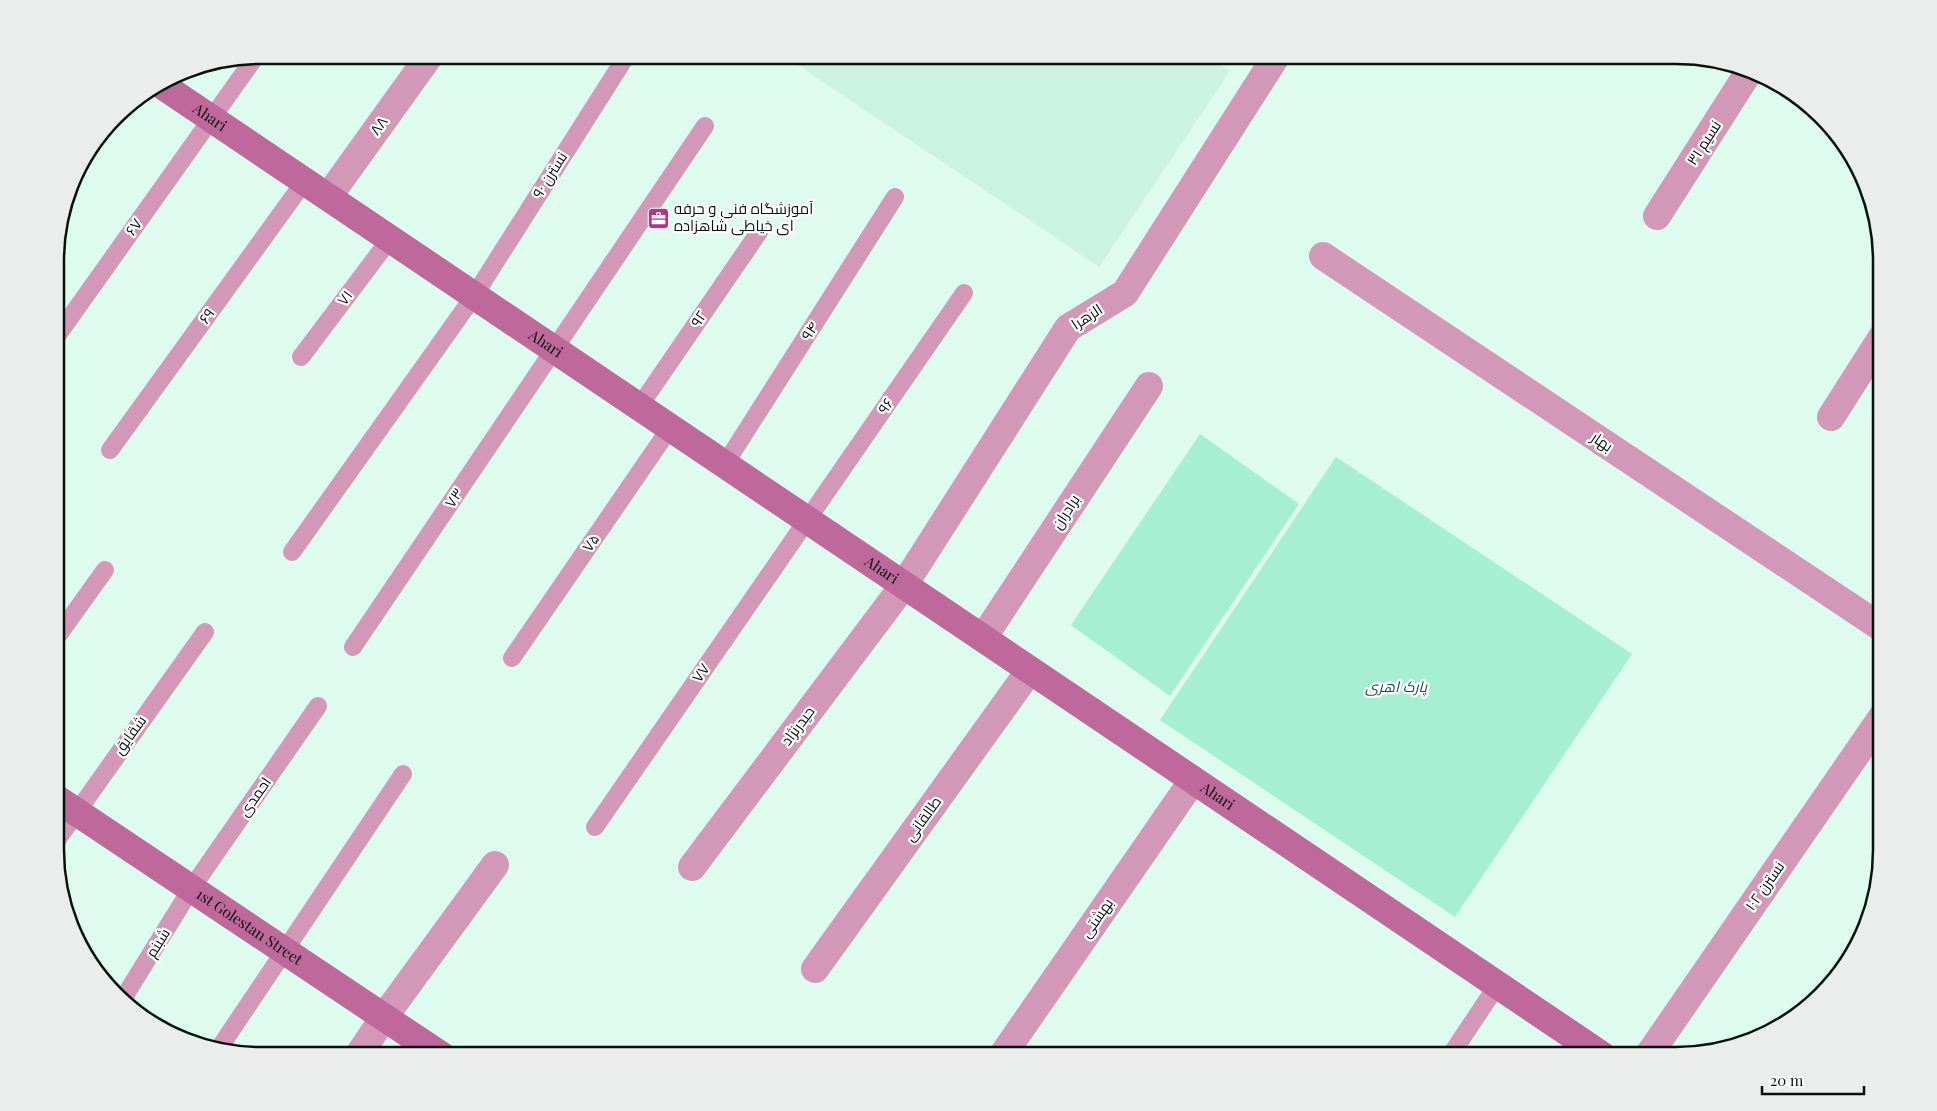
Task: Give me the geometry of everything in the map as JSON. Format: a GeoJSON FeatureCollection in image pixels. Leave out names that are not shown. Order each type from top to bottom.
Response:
{"type":"FeatureCollection","features":[{"type":"Feature","properties":{"kind":"street","name":"۸۸"},"geometry":{"type":"LineString","coordinates":[[328,197],[424,64]]}},
{"type":"Feature","properties":{"kind":"street","name":"الزهرا"},"geometry":{"type":"LineString","coordinates":[[904,585],[1068,328],[1125,293],[1271,64]]}},
{"type":"Feature","properties":{"kind":"street","name":"نسیم ۳۱"},"geometry":{"type":"LineString","coordinates":[[1657,216],[1746,76]]}},
{"type":"Feature","properties":{"kind":"street","name":"Ahari"},"geometry":{"type":"LineString","coordinates":[[166,88],[1591,1047]]}},
{"type":"Feature","properties":{"kind":"street","name":"بهار"},"geometry":{"type":"LineString","coordinates":[[1323,256],[1873,622]]}},
{"type":"Feature","properties":{"kind":"street"},"geometry":{"type":"LineString","coordinates":[[1831,417],[1873,351]]}},
{"type":"Feature","properties":{"kind":"street","name":"برادران"},"geometry":{"type":"LineString","coordinates":[[983,638],[1149,386]]}},
{"type":"Feature","properties":{"kind":"street","name":"حیدرنژاد"},"geometry":{"type":"LineString","coordinates":[[692,867],[904,585]]}},
{"type":"Feature","properties":{"kind":"street","name":"طالقانی"},"geometry":{"type":"LineString","coordinates":[[815,969],[1030,670]]}},
{"type":"Feature","properties":{"kind":"street","name":"نسترن ۱۰۲"},"geometry":{"type":"LineString","coordinates":[[1654,1047],[1873,730]]}},
{"type":"Feature","properties":{"kind":"street","name":"بهشتی"},"geometry":{"type":"LineString","coordinates":[[1008,1047],[1193,780]]}},
{"type":"Feature","properties":{"kind":"street","name":"1st Golestan Street"},"geometry":{"type":"LineString","coordinates":[[66,805],[429,1047]]}},
{"type":"Feature","properties":{"kind":"street"},"geometry":{"type":"LineString","coordinates":[[364,1047],[495,865]]}},
{"type":"Feature","properties":{"kind":"lane","name":"۶۷"},"geometry":{"type":"LineString","coordinates":[[64,326],[250,64]]}},
{"type":"Feature","properties":{"kind":"lane","name":"نسترن ۹۰"},"geometry":{"type":"LineString","coordinates":[[292,552],[474,296],[621,64]]}},
{"type":"Feature","properties":{"kind":"lane","name":"۷۳"},"geometry":{"type":"LineString","coordinates":[[353,647],[705,126]]}},
{"type":"Feature","properties":{"kind":"lane","name":"۶۹"},"geometry":{"type":"LineString","coordinates":[[110,450],[304,182]]}},
{"type":"Feature","properties":{"kind":"lane","name":"۹۴"},"geometry":{"type":"LineString","coordinates":[[725,464],[895,197]]}},
{"type":"Feature","properties":{"kind":"lane","name":"۹۲"},"geometry":{"type":"LineString","coordinates":[[639,407],[759,232]]}},
{"type":"Feature","properties":{"kind":"lane","name":"۷۱"},"geometry":{"type":"LineString","coordinates":[[301,356],[390,239]]}},
{"type":"Feature","properties":{"kind":"lane","name":"۹۶"},"geometry":{"type":"LineString","coordinates":[[807,520],[964,293]]}},
{"type":"Feature","properties":{"kind":"lane","name":"۷۵"},"geometry":{"type":"LineString","coordinates":[[512,658],[670,428]]}},
{"type":"Feature","properties":{"kind":"lane","name":"۷۷"},"geometry":{"type":"LineString","coordinates":[[595,827],[807,520]]}},
{"type":"Feature","properties":{"kind":"lane"},"geometry":{"type":"LineString","coordinates":[[64,627],[105,570]]}},
{"type":"Feature","properties":{"kind":"lane","name":"شقایق"},"geometry":{"type":"LineString","coordinates":[[66,805],[206,632]]}},
{"type":"Feature","properties":{"kind":"lane","name":"احمدی"},"geometry":{"type":"LineString","coordinates":[[192,889],[318,706]]}},
{"type":"Feature","properties":{"kind":"lane"},"geometry":{"type":"LineString","coordinates":[[223,1043],[286,952],[403,774]]}},
{"type":"Feature","properties":{"kind":"lane","name":"شبنم"},"geometry":{"type":"LineString","coordinates":[[126,994],[192,889]]}},
{"type":"Feature","properties":{"kind":"lane"},"geometry":{"type":"LineString","coordinates":[[1456,1047],[1498,984]]}},
{"type":"Feature","properties":{"kind":"shaded area"},"geometry":{"type":"Polygon","coordinates":[[[796,64],[1219,64],[1230,71],[1099,267],[796,64]]]}},
{"type":"Feature","properties":{"kind":"green space"},"geometry":{"type":"Polygon","coordinates":[[[1200,434],[1299,504],[1170,696],[1071,625],[1200,434]]]}},
{"type":"Feature","properties":{"kind":"green space","name":"پارک اهری"},"geometry":{"type":"Polygon","coordinates":[[[1336,457],[1632,654],[1455,917],[1160,720],[1336,457]]]}},
{"type":"Feature","properties":{"kind":"place","name":"آموزشگاه فنی و حرفه ای خیاطی شاهزاده"},"geometry":{"type":"Point","coordinates":[658,218]}}]}
